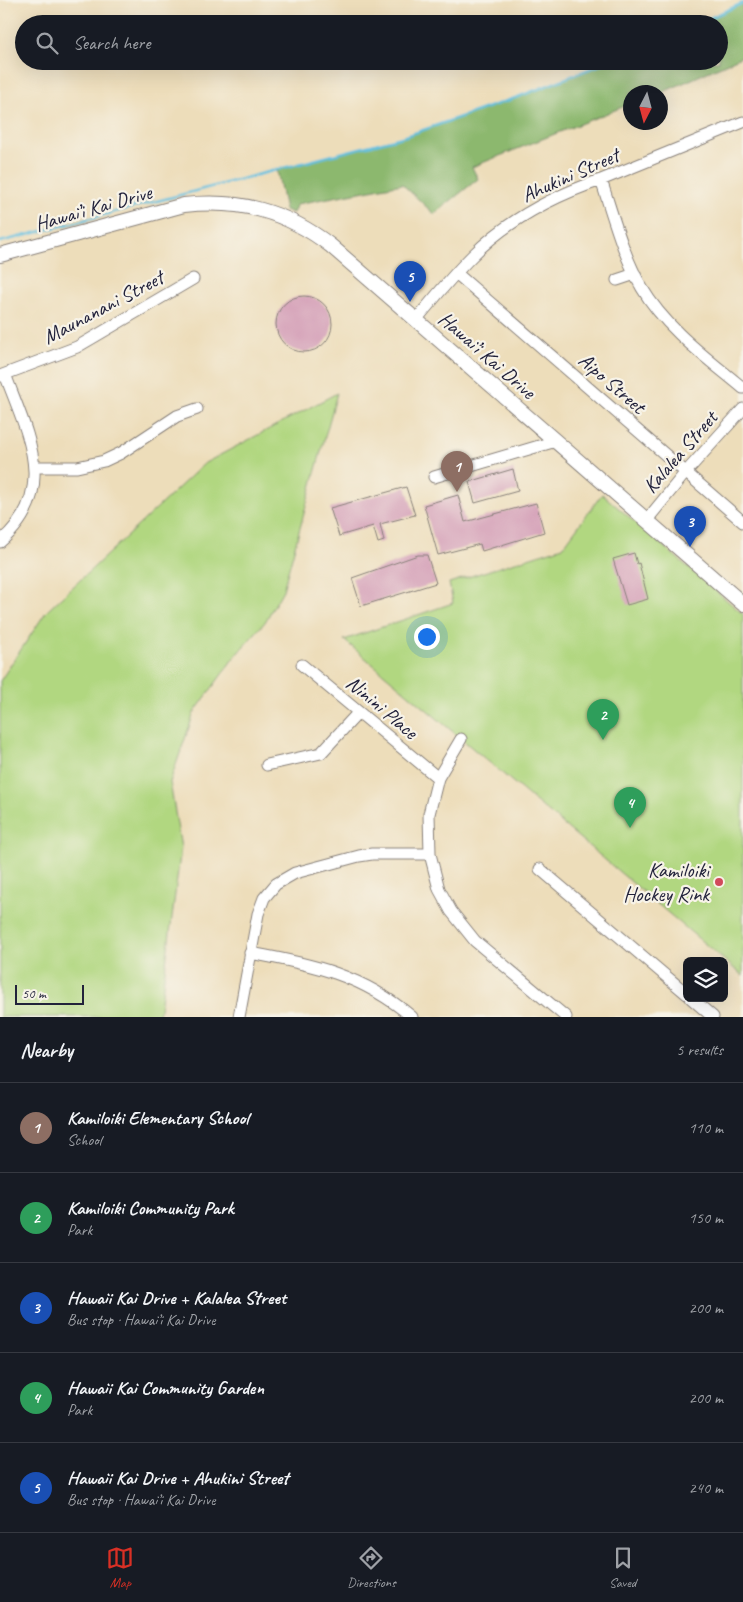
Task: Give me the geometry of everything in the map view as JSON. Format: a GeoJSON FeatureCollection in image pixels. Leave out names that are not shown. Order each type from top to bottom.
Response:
{"type":"FeatureCollection","features":[{"type":"Feature","properties":{"kind":"main road","name":"Hawai’i Kai Drive"},"geometry":{"type":"LineString","coordinates":[[0,255],[184,205],[215,203],[246,206],[276,214],[298,224],[318,236],[743,604]]}},
{"type":"Feature","properties":{"kind":"street","name":"Ahukini Street"},"geometry":{"type":"LineString","coordinates":[[416,320],[456,272],[511,223],[554,198],[743,122]]}},
{"type":"Feature","properties":{"kind":"street"},"geometry":{"type":"LineString","coordinates":[[601,180],[628,259],[652,304],[675,329],[743,388]]}},
{"type":"Feature","properties":{"kind":"street","name":"Aipo Street"},"geometry":{"type":"LineString","coordinates":[[456,272],[743,522]]}},
{"type":"Feature","properties":{"kind":"street"},"geometry":{"type":"LineString","coordinates":[[617,280],[635,274]]}},
{"type":"Feature","properties":{"kind":"street","name":"Maunanani Street"},"geometry":{"type":"LineString","coordinates":[[2,375],[77,346],[194,279]]}},
{"type":"Feature","properties":{"kind":"street"},"geometry":{"type":"LineString","coordinates":[[0,542],[16,525],[28,505],[33,491],[35,467],[31,445],[2,375]]}},
{"type":"Feature","properties":{"kind":"street","name":"Kalalea Street"},"geometry":{"type":"LineString","coordinates":[[646,521],[686,472],[743,408]]}},
{"type":"Feature","properties":{"kind":"street"},"geometry":{"type":"LineString","coordinates":[[35,467],[77,467],[104,461],[121,453],[177,416],[196,409]]}},
{"type":"Feature","properties":{"kind":"street"},"geometry":{"type":"LineString","coordinates":[[434,477],[556,441]]}},
{"type":"Feature","properties":{"kind":"street","name":"Ninini Place"},"geometry":{"type":"LineString","coordinates":[[302,666],[438,778]]}},
{"type":"Feature","properties":{"kind":"street"},"geometry":{"type":"LineString","coordinates":[[267,765],[321,753],[358,713]]}},
{"type":"Feature","properties":{"kind":"street"},"geometry":{"type":"LineString","coordinates":[[461,739],[438,778],[429,814],[430,854],[439,889],[462,927],[475,941],[566,1017]]}},
{"type":"Feature","properties":{"kind":"street"},"geometry":{"type":"LineString","coordinates":[[239,1017],[260,906],[269,890],[287,876],[372,854],[430,854]]}},
{"type":"Feature","properties":{"kind":"street"},"geometry":{"type":"LineString","coordinates":[[540,870],[683,991]]}},
{"type":"Feature","properties":{"kind":"street"},"geometry":{"type":"LineString","coordinates":[[250,953],[302,963],[334,972],[389,999],[412,1017]]}},
{"type":"Feature","properties":{"kind":"street"},"geometry":{"type":"LineString","coordinates":[[696,1002],[713,1017]]}},
{"type":"Feature","properties":{"kind":"green space"},"geometry":{"type":"Polygon","coordinates":[[[743,3],[743,56],[728,63],[728,15],[717,15],[743,3]]]}},
{"type":"Feature","properties":{"kind":"green space"},"geometry":{"type":"Polygon","coordinates":[[[587,70],[712,70],[668,90],[668,85],[623,85],[623,107],[472,167],[478,179],[434,214],[402,184],[297,204],[293,213],[285,210],[277,170],[406,136],[518,97],[587,70]]]}},
{"type":"Feature","properties":{"kind":"green space"},"geometry":{"type":"Polygon","coordinates":[[[337,393],[283,590],[265,622],[235,656],[194,713],[170,782],[181,848],[159,1017],[0,1017],[0,681],[46,612],[205,463],[337,393]]]}},
{"type":"Feature","properties":{"kind":"green space"},"geometry":{"type":"Polygon","coordinates":[[[602,494],[743,614],[743,976],[728,963],[728,957],[720,957],[344,640],[453,603],[449,583],[563,547],[602,494]]]}},
{"type":"Feature","properties":{"kind":"building"},"geometry":{"type":"Polygon","coordinates":[[[298,296],[310,296],[320,300],[328,308],[332,324],[328,340],[320,348],[310,352],[298,352],[288,348],[280,340],[276,330],[276,318],[280,308],[288,300],[298,296]]]}},
{"type":"Feature","properties":{"kind":"building"},"geometry":{"type":"Polygon","coordinates":[[[513,469],[518,491],[475,503],[469,482],[513,469]]]}},
{"type":"Feature","properties":{"kind":"building"},"geometry":{"type":"Polygon","coordinates":[[[406,487],[415,515],[380,524],[384,541],[378,543],[373,526],[339,536],[330,508],[406,487]]]}},
{"type":"Feature","properties":{"kind":"building"},"geometry":{"type":"Polygon","coordinates":[[[458,495],[465,522],[536,503],[544,532],[482,551],[480,544],[438,555],[424,505],[458,495]]]}},
{"type":"Feature","properties":{"kind":"building"},"geometry":{"type":"Polygon","coordinates":[[[634,553],[637,564],[639,563],[648,599],[627,605],[613,559],[634,553]]]}},
{"type":"Feature","properties":{"kind":"building"},"geometry":{"type":"Polygon","coordinates":[[[418,555],[427,555],[436,583],[361,606],[352,578],[418,555]]]}},
{"type":"Feature","properties":{"kind":"waterway"},"geometry":{"type":"LineString","coordinates":[[717,15],[743,3]]}},
{"type":"Feature","properties":{"kind":"waterway"},"geometry":{"type":"LineString","coordinates":[[0,242],[406,136],[518,97],[587,70]]}},
{"type":"Feature","properties":{"kind":"place","name":"Hawaii Kai Drive + Ahukini Street"},"geometry":{"type":"Point","coordinates":[410,302]}},
{"type":"Feature","properties":{"kind":"place","name":"Kamiloiki Elementary School"},"geometry":{"type":"Point","coordinates":[457,492]}},
{"type":"Feature","properties":{"kind":"place","name":"Hawaii Kai Drive + Kalalea Street"},"geometry":{"type":"Point","coordinates":[690,547]}},
{"type":"Feature","properties":{"kind":"place","name":"Kamiloiki Community Park"},"geometry":{"type":"Point","coordinates":[603,740]}},
{"type":"Feature","properties":{"kind":"place","name":"Hawaii Kai Community Garden"},"geometry":{"type":"Point","coordinates":[630,828]}},
{"type":"Feature","properties":{"kind":"place","name":"Kamiloiki Hockey Rink"},"geometry":{"type":"Point","coordinates":[719,882]}}]}
